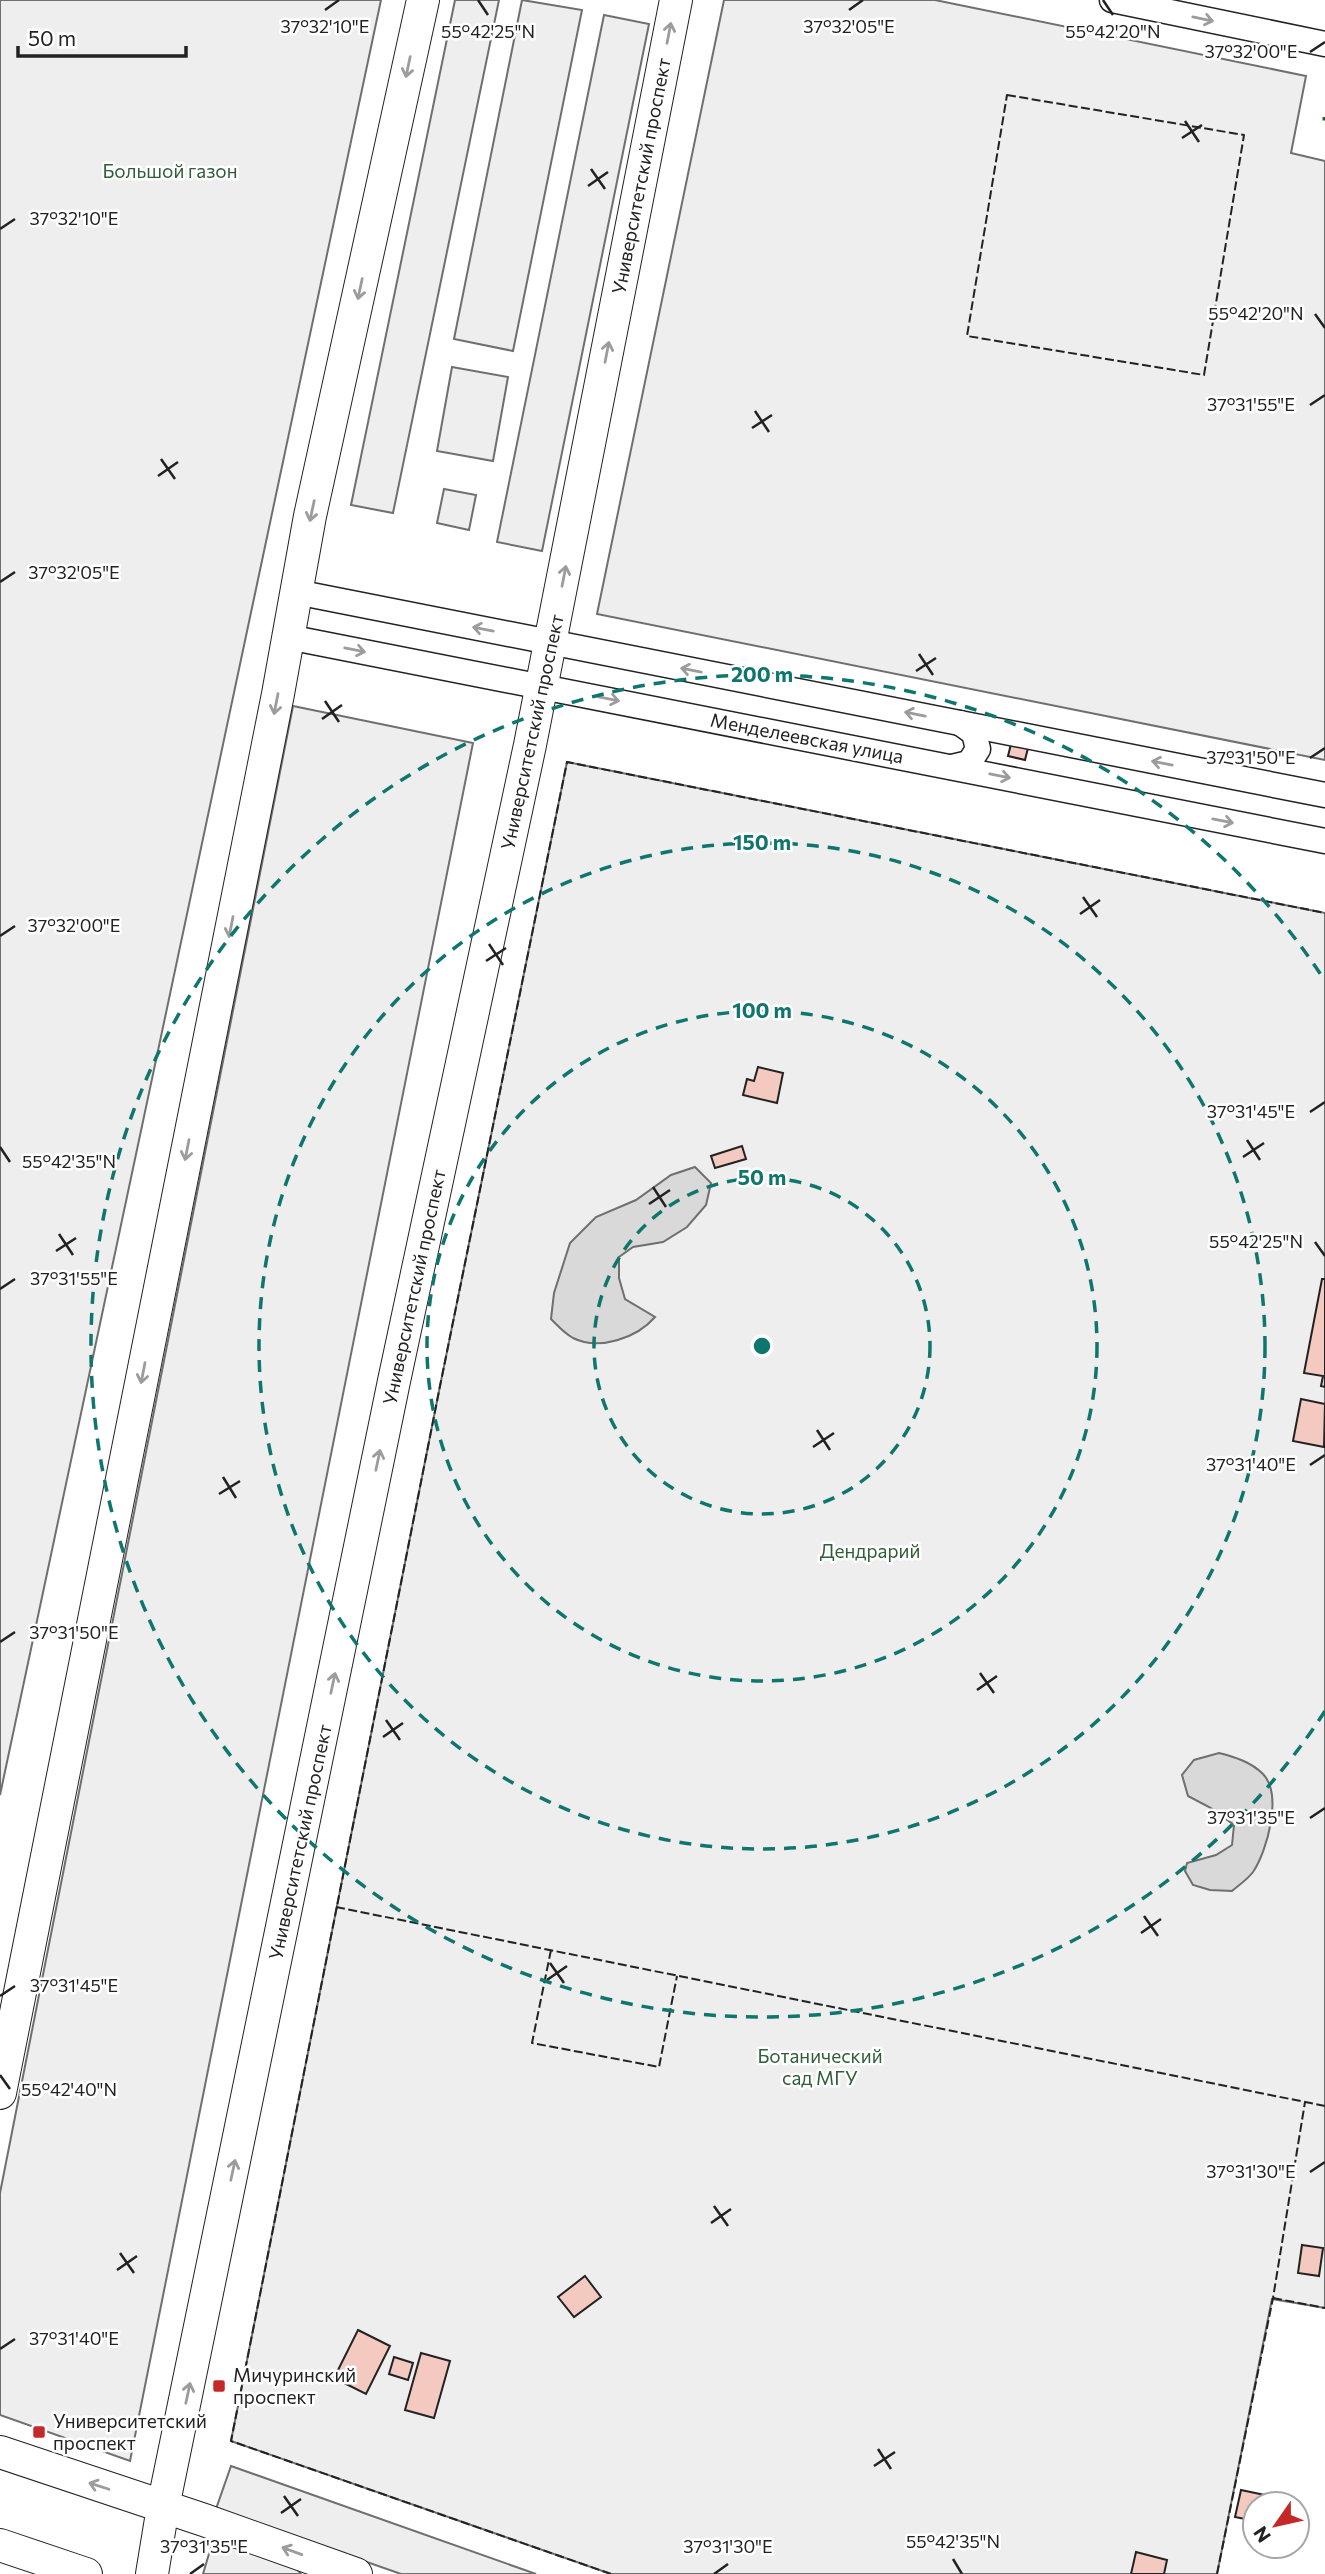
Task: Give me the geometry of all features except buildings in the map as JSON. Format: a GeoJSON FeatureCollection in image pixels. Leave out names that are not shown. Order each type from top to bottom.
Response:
{"type":"FeatureCollection","features":[{"type":"Feature","properties":{"kind":"main road"},"geometry":{"type":"LineString","coordinates":[[0,2093],[310,516],[423,0]]}},
{"type":"Feature","properties":{"kind":"main road","name":"Университетский проспект"},"geometry":{"type":"LineString","coordinates":[[152,2574],[163,2507],[394,1381],[542,685],[676,0]]}},
{"type":"Feature","properties":{"kind":"main road"},"geometry":{"type":"LineString","coordinates":[[0,2452],[343,2572]]}},
{"type":"Feature","properties":{"kind":"main road"},"geometry":{"type":"LineString","coordinates":[[0,2545],[86,2574]]}},
{"type":"Feature","properties":{"kind":"street"},"geometry":{"type":"LineString","coordinates":[[1112,0],[1325,44]]}},
{"type":"Feature","properties":{"kind":"street"},"geometry":{"type":"LineString","coordinates":[[296,592],[1325,795]]}},
{"type":"Feature","properties":{"kind":"street","name":"Менделеевская улица"},"geometry":{"type":"LineString","coordinates":[[288,637],[1325,841]]}},
{"type":"Feature","properties":{"kind":"street"},"geometry":{"type":"LineString","coordinates":[[952,767],[968,763],[978,749],[974,733],[960,723]]}},
{"type":"Feature","properties":{"kind":"green space","name":"Большой газон"},"geometry":{"type":"Polygon","coordinates":[[[0,0],[381,0],[0,1795],[0,0]]]}},
{"type":"Feature","properties":{"kind":"green space"},"geometry":{"type":"Polygon","coordinates":[[[455,0],[499,0],[393,513],[351,505],[455,0]]]}},
{"type":"Feature","properties":{"kind":"green space"},"geometry":{"type":"Polygon","coordinates":[[[522,0],[582,10],[513,351],[454,339],[522,0]]]}},
{"type":"Feature","properties":{"kind":"green space"},"geometry":{"type":"Polygon","coordinates":[[[724,0],[935,0],[1306,76],[1291,153],[1325,161],[1325,760],[597,614],[724,0]]]}},
{"type":"Feature","properties":{"kind":"green space"},"geometry":{"type":"Polygon","coordinates":[[[604,15],[649,24],[542,551],[497,542],[604,15]]]}},
{"type":"Feature","properties":{"kind":"green space"},"geometry":{"type":"Polygon","coordinates":[[[452,367],[508,377],[493,461],[437,451],[452,367]]]}},
{"type":"Feature","properties":{"kind":"green space"},"geometry":{"type":"Polygon","coordinates":[[[444,489],[476,495],[469,530],[437,523],[444,489]]]}},
{"type":"Feature","properties":{"kind":"green space"},"geometry":{"type":"Polygon","coordinates":[[[293,706],[473,743],[130,2461],[0,2415],[0,2193],[293,706]]]}},
{"type":"Feature","properties":{"kind":"green space","name":"Ботанический сад МГУ"},"geometry":{"type":"Polygon","coordinates":[[[567,762],[1325,913],[1325,2308],[1272,2299],[1217,2574],[611,2574],[231,2441],[567,762]]]}},
{"type":"Feature","properties":{"kind":"green space"},"geometry":{"type":"Polygon","coordinates":[[[231,2466],[536,2574],[401,2574],[216,2509],[231,2466]]]}},
{"type":"Feature","properties":{"kind":"green space"},"geometry":{"type":"Polygon","coordinates":[[[219,2540],[296,2568],[301,2574],[203,2574],[211,2547],[219,2540]]]}},
{"type":"Feature","properties":{"kind":"shaded area"},"geometry":{"type":"Polygon","coordinates":[[[695,1167],[711,1183],[706,1205],[687,1227],[663,1242],[633,1247],[619,1257],[619,1278],[625,1299],[655,1317],[638,1331],[606,1343],[583,1342],[567,1334],[551,1319],[554,1293],[570,1243],[596,1217],[636,1200],[671,1175],[695,1167]]]}},
{"type":"Feature","properties":{"kind":"shaded area"},"geometry":{"type":"Polygon","coordinates":[[[1219,1753],[1253,1766],[1269,1783],[1272,1795],[1271,1823],[1258,1863],[1246,1880],[1232,1891],[1210,1890],[1193,1885],[1185,1871],[1187,1863],[1216,1855],[1232,1845],[1234,1825],[1211,1808],[1188,1796],[1182,1775],[1194,1760],[1219,1753]]]}},
{"type":"Feature","properties":{"kind":"hedge"},"geometry":{"type":"LineString","coordinates":[[1325,117],[1325,123]]}},
{"type":"Feature","properties":{"kind":"fence"},"geometry":{"type":"LineString","coordinates":[[1007,95],[1244,135],[1204,375],[967,336],[1007,95]]}},
{"type":"Feature","properties":{"kind":"fence"},"geometry":{"type":"LineString","coordinates":[[611,2574],[231,2441],[567,762],[1325,913]]}},
{"type":"Feature","properties":{"kind":"fence"},"geometry":{"type":"LineString","coordinates":[[336,1907],[1325,2106]]}},
{"type":"Feature","properties":{"kind":"fence"},"geometry":{"type":"LineString","coordinates":[[551,1950],[532,2043],[659,2067],[677,1976]]}},
{"type":"Feature","properties":{"kind":"fence"},"geometry":{"type":"LineString","coordinates":[[1217,2574],[1273,2298],[1305,2102]]}},
{"type":"Feature","properties":{"kind":"fence"},"geometry":{"type":"LineString","coordinates":[[1273,2298],[1325,2308]]}},
{"type":"Feature","properties":{"kind":"place","name":"Мичуринский проспект"},"geometry":{"type":"Point","coordinates":[219,2386]}},
{"type":"Feature","properties":{"kind":"place","name":"Университетский проспект"},"geometry":{"type":"Point","coordinates":[39,2432]}},
{"type":"Feature","properties":{"kind":"park label","name":"Дендрарий"},"geometry":{"type":"Point","coordinates":[870,1551]}}]}
